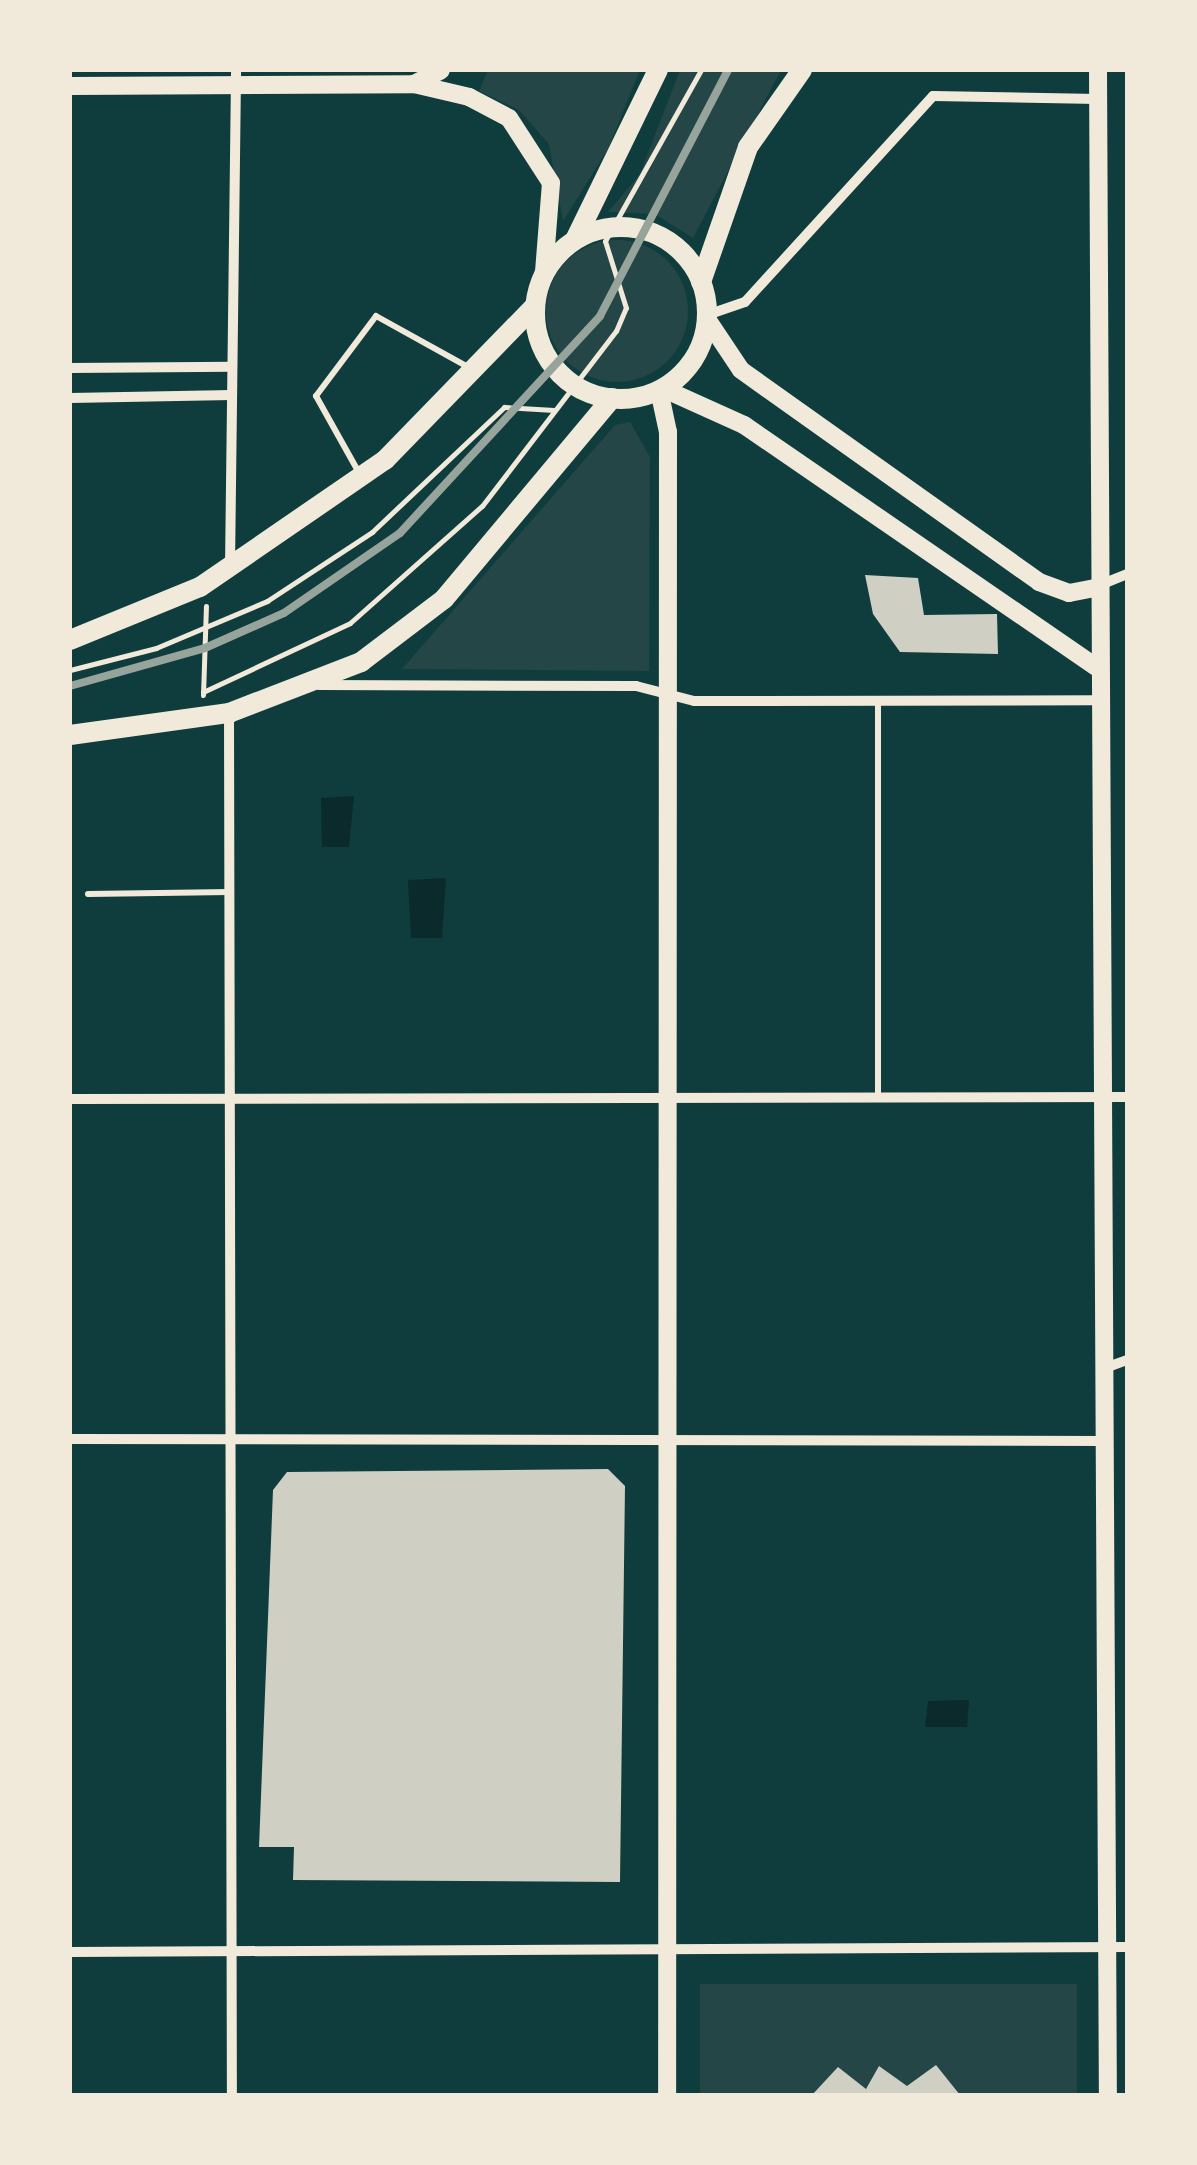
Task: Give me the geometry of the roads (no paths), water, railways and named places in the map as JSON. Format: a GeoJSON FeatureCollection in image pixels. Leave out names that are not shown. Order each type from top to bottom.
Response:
{"type":"FeatureCollection","features":[{"type":"Feature","properties":{"kind":"main road"},"geometry":{"type":"LineString","coordinates":[[70,640],[200,587],[230,568],[362,477],[478,372],[535,306],[544,272],[576,239],[658,70]]}},
{"type":"Feature","properties":{"kind":"main road"},"geometry":{"type":"LineString","coordinates":[[535,306],[544,351],[574,386],[612,398],[661,389],[693,359],[707,317],[701,282],[748,147],[802,70]]}},
{"type":"Feature","properties":{"kind":"main road"},"geometry":{"type":"LineString","coordinates":[[576,239],[612,226],[663,238],[701,282]]}},
{"type":"Feature","properties":{"kind":"main road"},"geometry":{"type":"LineString","coordinates":[[70,735],[229,713],[318,686],[444,599],[612,398]]}},
{"type":"Feature","properties":{"kind":"street"},"geometry":{"type":"LineString","coordinates":[[414,84],[441,70]]}},
{"type":"Feature","properties":{"kind":"street"},"geometry":{"type":"LineString","coordinates":[[787,90],[814,70]]}},
{"type":"Feature","properties":{"kind":"street"},"geometry":{"type":"LineString","coordinates":[[1098,70],[1094,588],[1105,1441],[1118,1947],[1108,2095]]}},
{"type":"Feature","properties":{"kind":"street"},"geometry":{"type":"LineString","coordinates":[[230,568],[236,78]]}},
{"type":"Feature","properties":{"kind":"street"},"geometry":{"type":"LineString","coordinates":[[70,86],[236,78],[414,84],[469,97],[509,118],[535,147],[552,183],[544,272]]}},
{"type":"Feature","properties":{"kind":"street"},"geometry":{"type":"LineString","coordinates":[[1098,99],[932,96],[745,302],[707,317],[741,370],[1039,582],[1069,593],[1094,588],[1127,574]]}},
{"type":"Feature","properties":{"kind":"street"},"geometry":{"type":"LineString","coordinates":[[70,368],[232,367]]}},
{"type":"Feature","properties":{"kind":"street"},"geometry":{"type":"LineString","coordinates":[[661,389],[744,425],[1096,667]]}},
{"type":"Feature","properties":{"kind":"street"},"geometry":{"type":"LineString","coordinates":[[661,389],[668,432],[664,1440],[670,1948],[667,2095]]}},
{"type":"Feature","properties":{"kind":"street"},"geometry":{"type":"LineString","coordinates":[[70,398],[232,395]]}},
{"type":"Feature","properties":{"kind":"street"},"geometry":{"type":"LineString","coordinates":[[318,686],[636,686],[667,694],[878,700],[1096,700]]}},
{"type":"Feature","properties":{"kind":"street"},"geometry":{"type":"LineString","coordinates":[[229,713],[232,2095]]}},
{"type":"Feature","properties":{"kind":"street"},"geometry":{"type":"LineString","coordinates":[[70,1099],[1103,1101],[1127,1097]]}},
{"type":"Feature","properties":{"kind":"street"},"geometry":{"type":"LineString","coordinates":[[1105,1368],[1127,1360]]}},
{"type":"Feature","properties":{"kind":"street"},"geometry":{"type":"LineString","coordinates":[[70,1440],[1105,1441]]}},
{"type":"Feature","properties":{"kind":"street"},"geometry":{"type":"LineString","coordinates":[[70,1952],[1118,1947]]}},
{"type":"Feature","properties":{"kind":"lane"},"geometry":{"type":"LineString","coordinates":[[362,477],[316,396],[376,316],[478,372]]}},
{"type":"Feature","properties":{"kind":"lane"},"geometry":{"type":"LineString","coordinates":[[878,700],[878,1100]]}},
{"type":"Feature","properties":{"kind":"lane"},"geometry":{"type":"LineString","coordinates":[[88,894],[231,892]]}},
{"type":"Feature","properties":{"kind":"railway"},"geometry":{"type":"LineString","coordinates":[[70,686],[205,648],[284,613],[400,533],[600,316],[728,70]]}}]}
